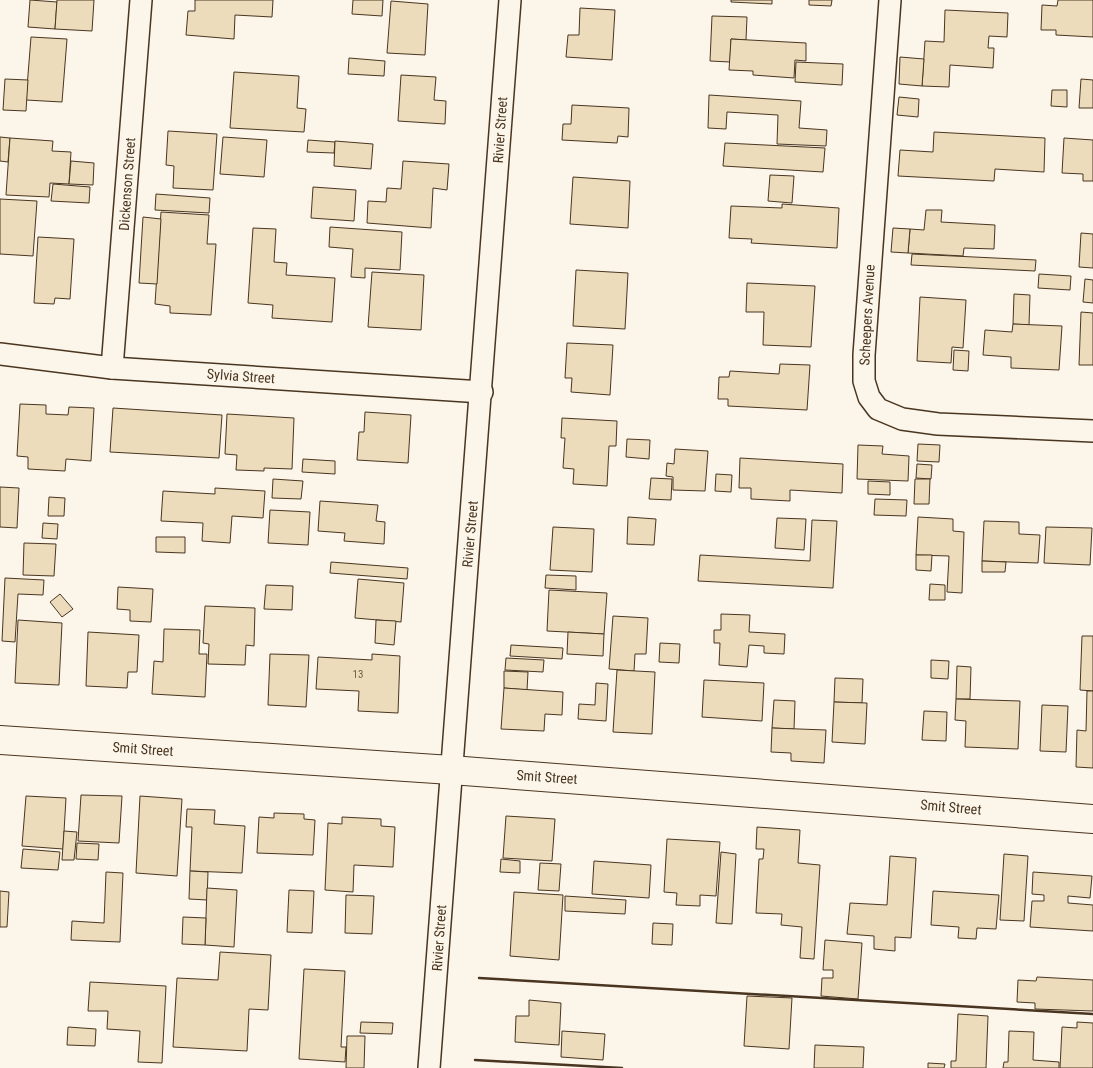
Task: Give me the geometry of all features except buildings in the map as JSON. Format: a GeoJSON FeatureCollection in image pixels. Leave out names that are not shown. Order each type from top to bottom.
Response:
{"type":"FeatureCollection","features":[{"type":"Feature","properties":{"kind":"street","name":"Dickenson Street"},"geometry":{"type":"LineString","coordinates":[[112,368],[141,0]]}},
{"type":"Feature","properties":{"kind":"street","name":"Rivier Street"},"geometry":{"type":"LineString","coordinates":[[429,1068],[482,392],[510,0]]}},
{"type":"Feature","properties":{"kind":"street","name":"Scheepers Avenue"},"geometry":{"type":"LineString","coordinates":[[890,0],[864,355],[864,381],[869,397],[878,409],[902,419],[938,424],[1093,431]]}},
{"type":"Feature","properties":{"kind":"street","name":"Sylvia Street"},"geometry":{"type":"LineString","coordinates":[[0,354],[112,368],[482,392]]}},
{"type":"Feature","properties":{"kind":"street","name":"Smit Street"},"geometry":{"type":"LineString","coordinates":[[0,740],[451,770],[1093,819]]}},
{"type":"Feature","properties":{"kind":"wall"},"geometry":{"type":"LineString","coordinates":[[479,978],[1093,1014]]}},
{"type":"Feature","properties":{"kind":"wall"},"geometry":{"type":"LineString","coordinates":[[475,1060],[622,1068]]}}]}
